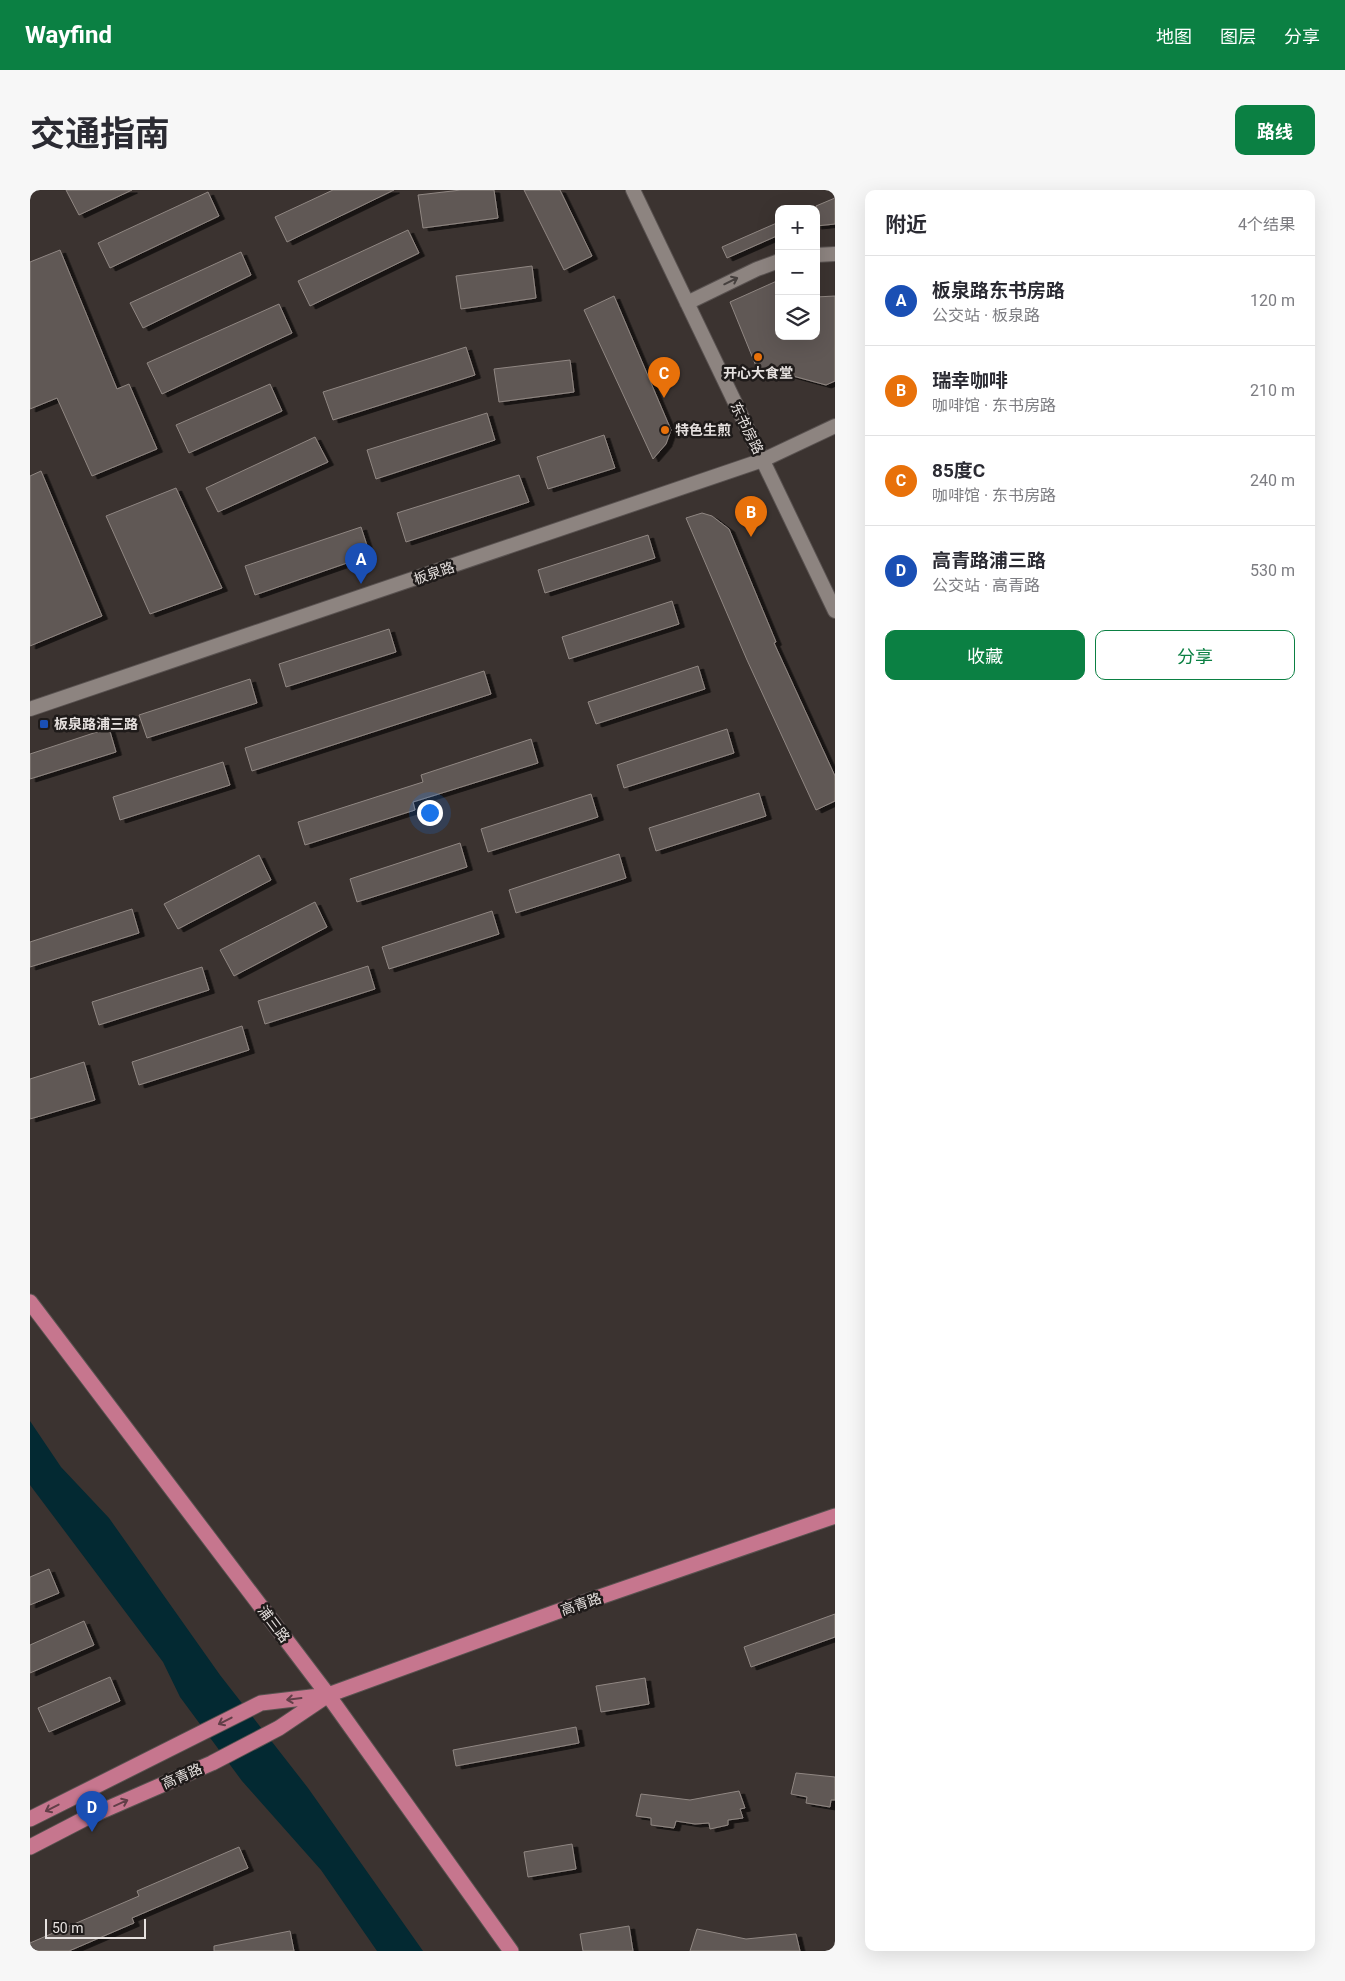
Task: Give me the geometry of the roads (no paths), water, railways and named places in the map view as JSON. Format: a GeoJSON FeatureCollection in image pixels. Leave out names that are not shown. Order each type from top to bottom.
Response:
{"type":"FeatureCollection","features":[{"type":"Feature","properties":{"kind":"main road","name":"浦三路"},"geometry":{"type":"LineString","coordinates":[[30,1302],[328,1695],[511,1951]]}},
{"type":"Feature","properties":{"kind":"main road","name":"高青路"},"geometry":{"type":"LineString","coordinates":[[30,1819],[261,1704],[328,1695],[556,1612],[835,1516]]}},
{"type":"Feature","properties":{"kind":"main road","name":"高青路"},"geometry":{"type":"LineString","coordinates":[[30,1848],[86,1818],[212,1763],[279,1728],[328,1695]]}},
{"type":"Feature","properties":{"kind":"street","name":"东书房路"},"geometry":{"type":"LineString","coordinates":[[634,190],[835,611]]}},
{"type":"Feature","properties":{"kind":"street"},"geometry":{"type":"LineString","coordinates":[[820,255],[835,254]]}},
{"type":"Feature","properties":{"kind":"street"},"geometry":{"type":"LineString","coordinates":[[687,302],[775,262]]}},
{"type":"Feature","properties":{"kind":"street","name":"板泉路"},"geometry":{"type":"LineString","coordinates":[[30,709],[763,460],[835,426]]}},
{"type":"Feature","properties":{"kind":"water"},"geometry":{"type":"Polygon","coordinates":[[[30,1421],[61,1467],[109,1518],[220,1675],[308,1788],[423,1951],[377,1951],[321,1870],[242,1781],[180,1697],[163,1662],[30,1485],[30,1421]]]}},
{"type":"Feature","properties":{"kind":"place","name":"开心大食堂"},"geometry":{"type":"Point","coordinates":[758,357]}},
{"type":"Feature","properties":{"kind":"place","name":"85度C"},"geometry":{"type":"Point","coordinates":[664,398]}},
{"type":"Feature","properties":{"kind":"place","name":"特色生煎"},"geometry":{"type":"Point","coordinates":[665,430]}},
{"type":"Feature","properties":{"kind":"place","name":"瑞幸咖啡"},"geometry":{"type":"Point","coordinates":[751,537]}},
{"type":"Feature","properties":{"kind":"place","name":"板泉路东书房路"},"geometry":{"type":"Point","coordinates":[361,584]}},
{"type":"Feature","properties":{"kind":"place","name":"板泉路浦三路"},"geometry":{"type":"Point","coordinates":[44,724]}},
{"type":"Feature","properties":{"kind":"place","name":"高青路浦三路"},"geometry":{"type":"Point","coordinates":[92,1832]}}]}
